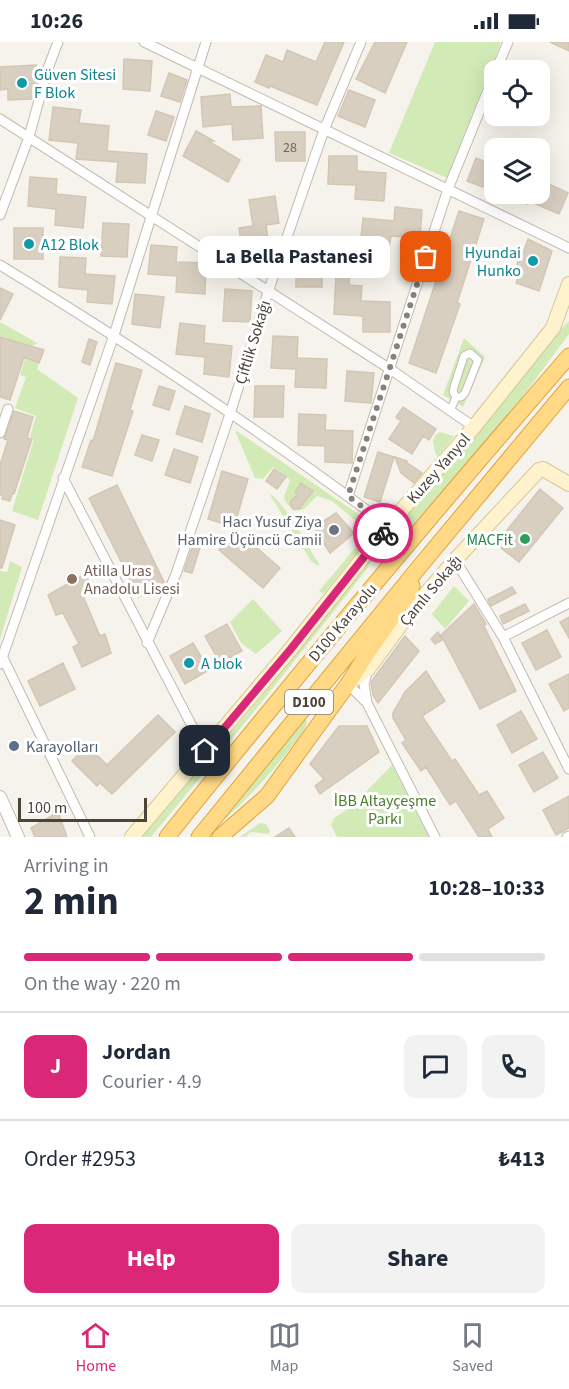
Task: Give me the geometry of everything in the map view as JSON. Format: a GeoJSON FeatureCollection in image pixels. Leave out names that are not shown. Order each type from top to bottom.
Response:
{"type":"FeatureCollection","features":[{"type":"Feature","properties":{"kind":"highway","name":"D100 Karayolu"},"geometry":{"type":"LineString","coordinates":[[167,837],[357,604],[569,356]]}},
{"type":"Feature","properties":{"kind":"highway","name":"D100 Karayolu"},"geometry":{"type":"LineString","coordinates":[[199,837],[569,387]]}},
{"type":"Feature","properties":{"kind":"highway"},"geometry":{"type":"LineString","coordinates":[[220,837],[267,796],[348,684],[409,594],[420,566]]}},
{"type":"Feature","properties":{"kind":"main road","name":"Kuzey Yanyol"},"geometry":{"type":"LineString","coordinates":[[132,837],[290,650],[388,526],[474,427],[553,327],[569,284]]}},
{"type":"Feature","properties":{"kind":"main road","name":"Çamlı Sokağı"},"geometry":{"type":"LineString","coordinates":[[348,684],[368,669],[410,612],[539,470],[543,469],[569,484]]}},
{"type":"Feature","properties":{"kind":"street"},"geometry":{"type":"LineString","coordinates":[[0,215],[29,137],[47,71],[58,42]]}},
{"type":"Feature","properties":{"kind":"street"},"geometry":{"type":"LineString","coordinates":[[144,42],[569,248]]}},
{"type":"Feature","properties":{"kind":"street"},"geometry":{"type":"LineString","coordinates":[[90,837],[2,661],[114,335],[206,42]]}},
{"type":"Feature","properties":{"kind":"street","name":"Çiftlik Sokağı"},"geometry":{"type":"LineString","coordinates":[[147,643],[176,574],[268,292],[324,130],[361,42]]}},
{"type":"Feature","properties":{"kind":"street"},"geometry":{"type":"LineString","coordinates":[[501,60],[508,42]]}},
{"type":"Feature","properties":{"kind":"street"},"geometry":{"type":"LineString","coordinates":[[348,496],[448,189],[484,101]]}},
{"type":"Feature","properties":{"kind":"street"},"geometry":{"type":"LineString","coordinates":[[0,119],[390,369],[474,427]]}},
{"type":"Feature","properties":{"kind":"street"},"geometry":{"type":"LineString","coordinates":[[0,265],[114,335],[388,526]]}},
{"type":"Feature","properties":{"kind":"street"},"geometry":{"type":"LineString","coordinates":[[470,353],[478,360],[465,393],[461,397],[456,397],[453,387],[464,356],[470,353]]}},
{"type":"Feature","properties":{"kind":"street"},"geometry":{"type":"LineString","coordinates":[[451,409],[456,397]]}},
{"type":"Feature","properties":{"kind":"street"},"geometry":{"type":"LineString","coordinates":[[0,433],[8,409]]}},
{"type":"Feature","properties":{"kind":"street"},"geometry":{"type":"LineString","coordinates":[[63,478],[205,751]]}},
{"type":"Feature","properties":{"kind":"street"},"geometry":{"type":"LineString","coordinates":[[455,560],[503,637],[569,769]]}},
{"type":"Feature","properties":{"kind":"street"},"geometry":{"type":"LineString","coordinates":[[503,637],[569,603]]}},
{"type":"Feature","properties":{"kind":"street"},"geometry":{"type":"LineString","coordinates":[[368,669],[364,684],[367,703],[435,837]]}},
{"type":"Feature","properties":{"kind":"street"},"geometry":{"type":"LineString","coordinates":[[348,684],[367,703]]}},
{"type":"Feature","properties":{"kind":"street"},"geometry":{"type":"LineString","coordinates":[[0,797],[18,837]]}},
{"type":"Feature","properties":{"kind":"green space"},"geometry":{"type":"Polygon","coordinates":[[[435,42],[501,42],[494,60],[484,60],[484,85],[447,178],[389,153],[435,42]]]}},
{"type":"Feature","properties":{"kind":"green space"},"geometry":{"type":"Polygon","coordinates":[[[569,321],[569,334],[512,411],[413,526],[395,541],[404,520],[418,501],[520,382],[558,328],[562,328],[569,321]]]}},
{"type":"Feature","properties":{"kind":"green space"},"geometry":{"type":"Polygon","coordinates":[[[0,322],[37,343],[33,345],[28,359],[39,364],[37,369],[78,398],[38,520],[12,511],[34,439],[30,437],[36,416],[15,408],[26,377],[20,375],[29,346],[0,336],[0,322]]]}},
{"type":"Feature","properties":{"kind":"green space"},"geometry":{"type":"Polygon","coordinates":[[[464,338],[485,357],[463,407],[443,395],[464,338]]]}},
{"type":"Feature","properties":{"kind":"green space"},"geometry":{"type":"Polygon","coordinates":[[[237,431],[370,522],[370,531],[332,501],[317,496],[304,509],[294,511],[284,499],[290,480],[273,467],[263,479],[255,478],[237,431]]]}},
{"type":"Feature","properties":{"kind":"green space"},"geometry":{"type":"Polygon","coordinates":[[[440,432],[454,436],[437,457],[433,440],[440,432]]]}},
{"type":"Feature","properties":{"kind":"green space"},"geometry":{"type":"Polygon","coordinates":[[[269,493],[289,515],[319,564],[318,566],[311,561],[269,493]]]}},
{"type":"Feature","properties":{"kind":"green space"},"geometry":{"type":"Polygon","coordinates":[[[366,535],[368,539],[323,594],[319,591],[366,535]]]}},
{"type":"Feature","properties":{"kind":"green space"},"geometry":{"type":"Polygon","coordinates":[[[368,560],[369,566],[179,804],[151,837],[140,837],[250,711],[368,560]]]}},
{"type":"Feature","properties":{"kind":"green space"},"geometry":{"type":"Polygon","coordinates":[[[10,561],[22,567],[0,639],[0,571],[7,572],[10,561]]]}},
{"type":"Feature","properties":{"kind":"green space"},"geometry":{"type":"Polygon","coordinates":[[[454,586],[469,601],[445,629],[432,614],[454,586]]]}},
{"type":"Feature","properties":{"kind":"green space"},"geometry":{"type":"Polygon","coordinates":[[[253,599],[282,631],[256,654],[241,643],[230,622],[253,599]]]}},
{"type":"Feature","properties":{"kind":"green space"},"geometry":{"type":"Polygon","coordinates":[[[305,718],[307,722],[303,732],[266,778],[218,825],[305,718]]]}},
{"type":"Feature","properties":{"kind":"green space","name":"İBB Altayçeşme Parkı"},"geometry":{"type":"Polygon","coordinates":[[[392,765],[429,837],[337,837],[331,825],[334,818],[351,807],[392,765]]]}},
{"type":"Feature","properties":{"kind":"green space"},"geometry":{"type":"Polygon","coordinates":[[[260,823],[266,824],[270,831],[268,834],[251,832],[245,837],[240,837],[260,823]]]}},
{"type":"Feature","properties":{"kind":"building"},"geometry":{"type":"Polygon","coordinates":[[[325,42],[344,42],[317,105],[255,82],[266,55],[283,62],[287,50],[316,62],[325,42]]]}},
{"type":"Feature","properties":{"kind":"building"},"geometry":{"type":"Polygon","coordinates":[[[375,42],[407,42],[385,93],[356,79],[375,42]]]}},
{"type":"Feature","properties":{"kind":"building"},"geometry":{"type":"Polygon","coordinates":[[[550,42],[569,42],[569,51],[550,42]]]}},
{"type":"Feature","properties":{"kind":"building"},"geometry":{"type":"Polygon","coordinates":[[[124,59],[152,61],[150,91],[123,89],[124,59]]]}},
{"type":"Feature","properties":{"kind":"building","name":"Güven Sitesi F Blok"},"geometry":{"type":"Polygon","coordinates":[[[36,65],[37,82],[32,99],[8,100],[8,89],[0,90],[0,67],[36,65]]]}},
{"type":"Feature","properties":{"kind":"building"},"geometry":{"type":"Polygon","coordinates":[[[169,73],[187,80],[180,102],[161,96],[169,73]]]}},
{"type":"Feature","properties":{"kind":"building"},"geometry":{"type":"Polygon","coordinates":[[[349,90],[375,100],[365,127],[338,116],[349,90]]]}},
{"type":"Feature","properties":{"kind":"building"},"geometry":{"type":"Polygon","coordinates":[[[230,94],[231,107],[261,106],[263,138],[233,140],[232,124],[203,127],[201,97],[230,94]]]}},
{"type":"Feature","properties":{"kind":"building"},"geometry":{"type":"Polygon","coordinates":[[[53,107],[81,110],[79,123],[109,126],[107,151],[147,154],[145,183],[116,182],[118,162],[76,159],[78,143],[49,140],[53,107]]]}},
{"type":"Feature","properties":{"kind":"building"},"geometry":{"type":"Polygon","coordinates":[[[156,111],[174,117],[166,141],[148,135],[156,111]]]}},
{"type":"Feature","properties":{"kind":"building"},"geometry":{"type":"Polygon","coordinates":[[[196,131],[240,160],[228,182],[183,156],[196,131]]]}},
{"type":"Feature","properties":{"kind":"building"},"geometry":{"type":"Polygon","coordinates":[[[275,132],[305,132],[305,161],[276,161],[275,132]]]}},
{"type":"Feature","properties":{"kind":"building"},"geometry":{"type":"Polygon","coordinates":[[[329,156],[357,156],[357,171],[386,173],[384,201],[355,199],[356,185],[328,184],[329,156]]]}},
{"type":"Feature","properties":{"kind":"building"},"geometry":{"type":"Polygon","coordinates":[[[476,158],[484,162],[483,187],[467,181],[476,158]]]}},
{"type":"Feature","properties":{"kind":"building"},"geometry":{"type":"Polygon","coordinates":[[[30,177],[57,179],[56,194],[86,197],[83,228],[55,225],[56,209],[28,206],[30,177]]]}},
{"type":"Feature","properties":{"kind":"building"},"geometry":{"type":"Polygon","coordinates":[[[550,185],[568,193],[559,214],[536,204],[550,204],[550,185]]]}},
{"type":"Feature","properties":{"kind":"building"},"geometry":{"type":"Polygon","coordinates":[[[275,196],[279,223],[266,225],[270,254],[243,258],[239,228],[253,226],[249,200],[275,196]]]}},
{"type":"Feature","properties":{"kind":"building"},"geometry":{"type":"Polygon","coordinates":[[[395,207],[422,210],[420,238],[391,236],[389,250],[360,247],[363,218],[394,221],[395,207]]]}},
{"type":"Feature","properties":{"kind":"building"},"geometry":{"type":"Polygon","coordinates":[[[459,211],[484,219],[457,303],[460,304],[436,373],[409,363],[459,211]]]}},
{"type":"Feature","properties":{"kind":"building"},"geometry":{"type":"Polygon","coordinates":[[[103,223],[129,224],[127,257],[101,256],[103,223]]]}},
{"type":"Feature","properties":{"kind":"building","name":"A12 Blok"},"geometry":{"type":"Polygon","coordinates":[[[14,228],[43,228],[43,259],[14,259],[14,228]]]}},
{"type":"Feature","properties":{"kind":"building","name":"Hyundai Hunko"},"geometry":{"type":"Polygon","coordinates":[[[528,239],[552,251],[539,291],[516,283],[521,268],[517,265],[519,256],[522,257],[528,239]]]}},
{"type":"Feature","properties":{"kind":"building"},"geometry":{"type":"Polygon","coordinates":[[[324,243],[352,244],[349,285],[362,286],[361,301],[390,302],[390,332],[363,332],[363,316],[334,314],[336,275],[322,274],[322,287],[296,287],[296,258],[324,257],[324,243]]]}},
{"type":"Feature","properties":{"kind":"building"},"geometry":{"type":"Polygon","coordinates":[[[151,245],[177,247],[176,262],[206,263],[205,294],[176,292],[177,276],[148,274],[151,245]]]}},
{"type":"Feature","properties":{"kind":"building"},"geometry":{"type":"Polygon","coordinates":[[[60,257],[86,258],[85,274],[115,276],[112,304],[87,302],[88,290],[59,287],[60,257]]]}},
{"type":"Feature","properties":{"kind":"building"},"geometry":{"type":"Polygon","coordinates":[[[0,288],[13,294],[0,320],[0,288]]]}},
{"type":"Feature","properties":{"kind":"building"},"geometry":{"type":"Polygon","coordinates":[[[225,289],[252,291],[250,322],[223,321],[225,289]]]}},
{"type":"Feature","properties":{"kind":"building"},"geometry":{"type":"Polygon","coordinates":[[[135,294],[164,297],[160,328],[132,324],[135,294]]]}},
{"type":"Feature","properties":{"kind":"building"},"geometry":{"type":"Polygon","coordinates":[[[180,323],[205,326],[204,343],[232,346],[229,377],[204,374],[205,357],[176,354],[180,323]]]}},
{"type":"Feature","properties":{"kind":"building"},"geometry":{"type":"Polygon","coordinates":[[[273,336],[298,337],[297,358],[327,359],[326,388],[295,387],[296,369],[271,368],[273,336]]]}},
{"type":"Feature","properties":{"kind":"building"},"geometry":{"type":"Polygon","coordinates":[[[0,337],[44,350],[39,363],[24,357],[10,400],[0,397],[0,337]]]}},
{"type":"Feature","properties":{"kind":"building"},"geometry":{"type":"Polygon","coordinates":[[[89,339],[97,342],[90,365],[82,362],[89,339]]]}},
{"type":"Feature","properties":{"kind":"building"},"geometry":{"type":"Polygon","coordinates":[[[116,363],[142,370],[130,410],[133,411],[112,476],[82,467],[91,440],[93,441],[116,363]]]}},
{"type":"Feature","properties":{"kind":"building"},"geometry":{"type":"Polygon","coordinates":[[[347,371],[374,373],[371,403],[345,401],[347,371]]]}},
{"type":"Feature","properties":{"kind":"building"},"geometry":{"type":"Polygon","coordinates":[[[159,386],[175,391],[169,410],[153,405],[159,386]]]}},
{"type":"Feature","properties":{"kind":"building"},"geometry":{"type":"Polygon","coordinates":[[[255,386],[284,386],[283,417],[254,417],[255,386]]]}},
{"type":"Feature","properties":{"kind":"building"},"geometry":{"type":"Polygon","coordinates":[[[185,406],[210,414],[202,442],[176,434],[185,406]]]}},
{"type":"Feature","properties":{"kind":"building"},"geometry":{"type":"Polygon","coordinates":[[[403,407],[436,429],[429,440],[423,436],[412,454],[389,439],[401,421],[396,417],[403,407]]]}},
{"type":"Feature","properties":{"kind":"building"},"geometry":{"type":"Polygon","coordinates":[[[14,411],[33,417],[27,438],[32,439],[10,501],[2,499],[3,496],[0,495],[0,465],[8,440],[4,439],[14,411]]]}},
{"type":"Feature","properties":{"kind":"building"},"geometry":{"type":"Polygon","coordinates":[[[299,414],[326,415],[325,430],[353,431],[352,463],[325,462],[325,446],[298,445],[299,414]]]}},
{"type":"Feature","properties":{"kind":"building"},"geometry":{"type":"Polygon","coordinates":[[[142,435],[159,440],[152,461],[135,455],[142,435]]]}},
{"type":"Feature","properties":{"kind":"building"},"geometry":{"type":"Polygon","coordinates":[[[174,449],[198,457],[190,483],[165,475],[174,449]]]}},
{"type":"Feature","properties":{"kind":"building"},"geometry":{"type":"Polygon","coordinates":[[[378,452],[394,457],[380,502],[364,497],[378,452]]]}},
{"type":"Feature","properties":{"kind":"building"},"geometry":{"type":"Polygon","coordinates":[[[395,457],[407,461],[422,473],[414,483],[401,473],[395,457]]]}},
{"type":"Feature","properties":{"kind":"building"},"geometry":{"type":"Polygon","coordinates":[[[274,469],[286,477],[277,489],[266,481],[274,469]]]}},
{"type":"Feature","properties":{"kind":"building"},"geometry":{"type":"Polygon","coordinates":[[[222,471],[248,479],[234,527],[208,519],[222,471]]]}},
{"type":"Feature","properties":{"kind":"building"},"geometry":{"type":"Polygon","coordinates":[[[301,483],[313,491],[299,509],[293,509],[290,504],[298,494],[295,492],[301,483]]]}},
{"type":"Feature","properties":{"kind":"building"},"geometry":{"type":"Polygon","coordinates":[[[117,485],[165,584],[139,597],[89,498],[117,485]]]}},
{"type":"Feature","properties":{"kind":"building"},"geometry":{"type":"Polygon","coordinates":[[[540,489],[563,508],[519,562],[496,544],[540,489]]]}},
{"type":"Feature","properties":{"kind":"building","name":"Hacı Yusuf Ziya Hamire Üçüncü Camii"},"geometry":{"type":"Polygon","coordinates":[[[336,513],[354,533],[330,553],[314,527],[336,513]]]}},
{"type":"Feature","properties":{"kind":"building"},"geometry":{"type":"Polygon","coordinates":[[[0,520],[15,525],[2,568],[0,568],[0,520]]]}},
{"type":"Feature","properties":{"kind":"building"},"geometry":{"type":"Polygon","coordinates":[[[236,530],[280,568],[263,588],[219,550],[236,530]]]}},
{"type":"Feature","properties":{"kind":"building"},"geometry":{"type":"Polygon","coordinates":[[[195,539],[202,541],[192,573],[184,571],[195,539]]]}},
{"type":"Feature","properties":{"kind":"building"},"geometry":{"type":"Polygon","coordinates":[[[85,574],[94,591],[83,596],[100,636],[105,634],[111,653],[82,667],[73,647],[79,644],[63,613],[56,615],[48,595],[85,574]]]}},
{"type":"Feature","properties":{"kind":"building"},"geometry":{"type":"Polygon","coordinates":[[[512,587],[516,593],[491,606],[488,599],[512,587]]]}},
{"type":"Feature","properties":{"kind":"building"},"geometry":{"type":"Polygon","coordinates":[[[474,604],[486,624],[484,626],[516,691],[480,709],[441,635],[474,604]]]}},
{"type":"Feature","properties":{"kind":"building"},"geometry":{"type":"Polygon","coordinates":[[[525,604],[529,611],[503,624],[500,616],[525,604]]]}},
{"type":"Feature","properties":{"kind":"building"},"geometry":{"type":"Polygon","coordinates":[[[569,617],[569,638],[560,622],[569,617]]]}},
{"type":"Feature","properties":{"kind":"building"},"geometry":{"type":"Polygon","coordinates":[[[227,624],[242,651],[220,663],[205,636],[227,624]]]}},
{"type":"Feature","properties":{"kind":"building"},"geometry":{"type":"Polygon","coordinates":[[[547,630],[561,657],[536,670],[522,643],[547,630]]]}},
{"type":"Feature","properties":{"kind":"building"},"geometry":{"type":"Polygon","coordinates":[[[438,632],[442,640],[435,644],[431,639],[438,632]]]}},
{"type":"Feature","properties":{"kind":"building"},"geometry":{"type":"Polygon","coordinates":[[[405,636],[419,651],[378,703],[373,695],[371,682],[405,636]]]}},
{"type":"Feature","properties":{"kind":"building","name":"A blok"},"geometry":{"type":"Polygon","coordinates":[[[193,643],[209,670],[185,684],[170,656],[193,643]]]}},
{"type":"Feature","properties":{"kind":"building"},"geometry":{"type":"Polygon","coordinates":[[[63,663],[75,689],[40,706],[28,681],[63,663]]]}},
{"type":"Feature","properties":{"kind":"building"},"geometry":{"type":"Polygon","coordinates":[[[426,671],[445,701],[422,716],[452,761],[455,759],[479,795],[487,791],[504,818],[488,829],[492,837],[479,837],[456,801],[450,805],[426,767],[421,771],[402,743],[406,740],[393,718],[393,713],[405,692],[426,671]]]}},
{"type":"Feature","properties":{"kind":"building"},"geometry":{"type":"Polygon","coordinates":[[[569,674],[569,708],[564,711],[549,684],[569,674]]]}},
{"type":"Feature","properties":{"kind":"building"},"geometry":{"type":"Polygon","coordinates":[[[521,711],[537,739],[512,753],[497,725],[521,711]]]}},
{"type":"Feature","properties":{"kind":"building"},"geometry":{"type":"Polygon","coordinates":[[[158,715],[175,732],[112,794],[100,783],[97,786],[72,761],[87,745],[107,765],[158,715]]]}},
{"type":"Feature","properties":{"kind":"building"},"geometry":{"type":"Polygon","coordinates":[[[339,726],[367,726],[379,752],[320,794],[315,786],[324,779],[310,764],[339,726]]]}},
{"type":"Feature","properties":{"kind":"building"},"geometry":{"type":"Polygon","coordinates":[[[543,752],[558,778],[534,792],[519,765],[543,752]]]}},
{"type":"Feature","properties":{"kind":"building"},"geometry":{"type":"Polygon","coordinates":[[[569,796],[569,828],[556,835],[543,810],[569,796]]]}},
{"type":"Feature","properties":{"kind":"building"},"geometry":{"type":"Polygon","coordinates":[[[58,812],[67,837],[35,837],[31,828],[58,812]]]}},
{"type":"Feature","properties":{"kind":"building"},"geometry":{"type":"Polygon","coordinates":[[[289,828],[295,837],[275,837],[289,828]]]}},
{"type":"Feature","properties":{"kind":"way so far"},"geometry":{"type":"LineString","coordinates":[[383,533],[388,526],[348,496],[426,257]]}},
{"type":"Feature","properties":{"kind":"place","name":"Güven Sitesi F Blok"},"geometry":{"type":"Point","coordinates":[22,83]}},
{"type":"Feature","properties":{"kind":"place","name":"A12 Blok"},"geometry":{"type":"Point","coordinates":[29,244]}},
{"type":"Feature","properties":{"kind":"place","name":"La Bella Pastanesi"},"geometry":{"type":"Point","coordinates":[426,257]}},
{"type":"Feature","properties":{"kind":"place","name":"Hyundai Hunko"},"geometry":{"type":"Point","coordinates":[533,261]}},
{"type":"Feature","properties":{"kind":"place","name":"Hacı Yusuf Ziya Hamire Üçüncü Camii"},"geometry":{"type":"Point","coordinates":[334,530]}},
{"type":"Feature","properties":{"kind":"place","name":"MACFit"},"geometry":{"type":"Point","coordinates":[525,539]}},
{"type":"Feature","properties":{"kind":"place","name":"Atilla Uras Anadolu Lisesi"},"geometry":{"type":"Point","coordinates":[72,579]}},
{"type":"Feature","properties":{"kind":"place","name":"A blok"},"geometry":{"type":"Point","coordinates":[189,663]}},
{"type":"Feature","properties":{"kind":"place","name":"Karayolları"},"geometry":{"type":"Point","coordinates":[14,746]}},
{"type":"Feature","properties":{"kind":"route"},"geometry":{"type":"LineString","coordinates":[[205,751],[290,650],[383,533]]}}]}
